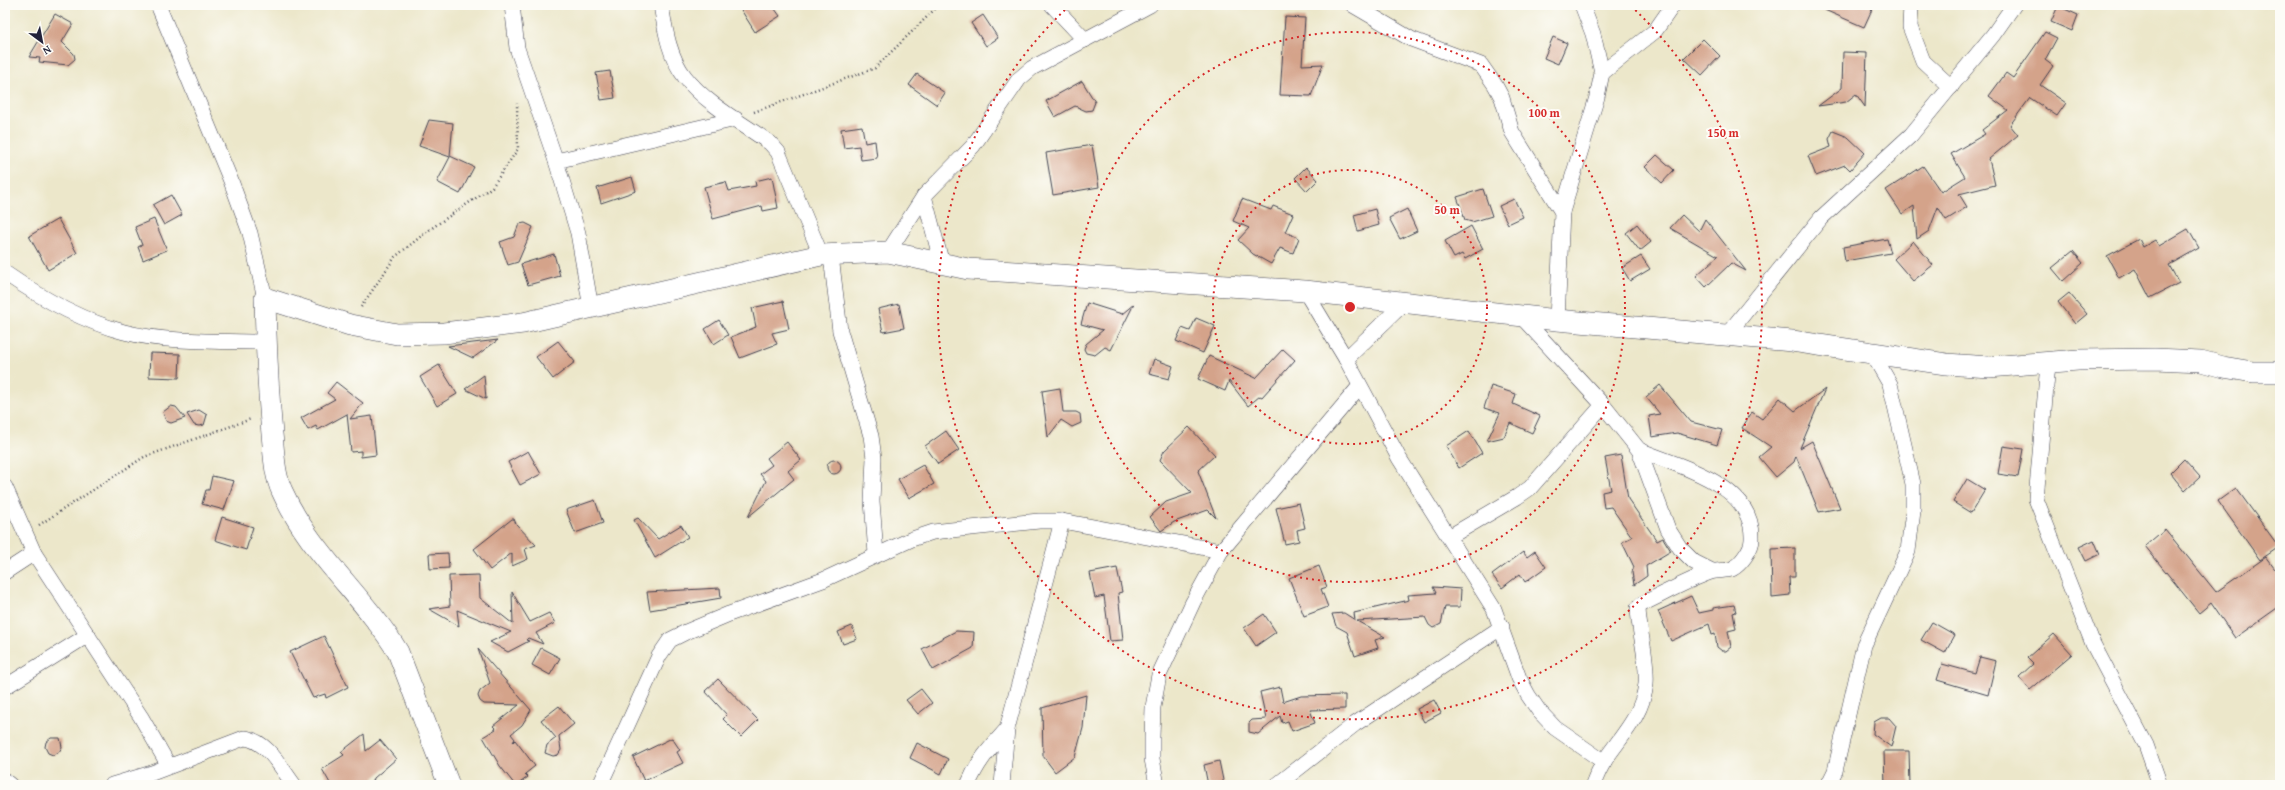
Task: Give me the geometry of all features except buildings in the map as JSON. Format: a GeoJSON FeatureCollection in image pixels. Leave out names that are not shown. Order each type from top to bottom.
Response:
{"type":"FeatureCollection","features":[{"type":"Feature","properties":{"kind":"street"},"geometry":{"type":"LineString","coordinates":[[158,5],[250,233],[265,298],[270,412],[275,463],[281,490],[311,540],[387,634],[398,652],[449,785]]}},
{"type":"Feature","properties":{"kind":"street"},"geometry":{"type":"LineString","coordinates":[[512,5],[517,48],[556,161],[578,233],[591,308]]}},
{"type":"Feature","properties":{"kind":"street"},"geometry":{"type":"LineString","coordinates":[[661,5],[666,35],[674,57],[684,76],[702,95],[770,143],[778,152],[822,255]]}},
{"type":"Feature","properties":{"kind":"street"},"geometry":{"type":"LineString","coordinates":[[1052,5],[1085,40]]}},
{"type":"Feature","properties":{"kind":"street"},"geometry":{"type":"LineString","coordinates":[[888,252],[924,196],[973,146],[1019,79],[1032,68],[1150,5]]}},
{"type":"Feature","properties":{"kind":"street"},"geometry":{"type":"LineString","coordinates":[[1353,5],[1411,39],[1481,65],[1499,91],[1512,132],[1562,212]]}},
{"type":"Feature","properties":{"kind":"street"},"geometry":{"type":"LineString","coordinates":[[1557,320],[1562,212],[1597,97],[1602,73],[1593,34],[1582,5]]}},
{"type":"Feature","properties":{"kind":"street"},"geometry":{"type":"LineString","coordinates":[[1602,73],[1655,31],[1673,5]]}},
{"type":"Feature","properties":{"kind":"street"},"geometry":{"type":"LineString","coordinates":[[1911,5],[1910,27],[1923,61],[1951,87]]}},
{"type":"Feature","properties":{"kind":"street"},"geometry":{"type":"LineString","coordinates":[[1726,336],[1821,218],[1911,135],[1951,87],[2014,5]]}},
{"type":"Feature","properties":{"kind":"street"},"geometry":{"type":"LineString","coordinates":[[556,161],[736,119]]}},
{"type":"Feature","properties":{"kind":"street"},"geometry":{"type":"LineString","coordinates":[[924,196],[942,264]]}},
{"type":"Feature","properties":{"kind":"street"},"geometry":{"type":"LineString","coordinates":[[265,298],[350,324],[397,334],[444,333],[523,323],[822,255],[888,252],[968,269],[1179,281],[1305,291],[1403,304],[1520,314],[1557,320],[1792,341],[1872,354],[1989,367],[2048,364],[2078,360],[2155,358],[2200,361],[2223,368],[2253,372],[2280,372]]}},
{"type":"Feature","properties":{"kind":"street"},"geometry":{"type":"LineString","coordinates":[[822,255],[831,256],[840,331],[870,436],[874,458],[872,500],[876,554]]}},
{"type":"Feature","properties":{"kind":"street"},"geometry":{"type":"LineString","coordinates":[[5,273],[22,285],[93,323],[126,333],[168,338],[266,342]]}},
{"type":"Feature","properties":{"kind":"street"},"geometry":{"type":"LineString","coordinates":[[5,286],[22,285]]}},
{"type":"Feature","properties":{"kind":"street"},"geometry":{"type":"LineString","coordinates":[[1305,291],[1346,359],[1359,387],[1398,458],[1494,609],[1502,627],[1519,678],[1539,711],[1556,728],[1604,762]]}},
{"type":"Feature","properties":{"kind":"street"},"geometry":{"type":"LineString","coordinates":[[1346,359],[1403,304]]}},
{"type":"Feature","properties":{"kind":"street"},"geometry":{"type":"LineString","coordinates":[[1520,314],[1603,405],[1639,450],[1668,529],[1680,548],[1694,562],[1712,571]]}},
{"type":"Feature","properties":{"kind":"street"},"geometry":{"type":"LineString","coordinates":[[1828,785],[1835,771],[1864,645],[1908,551],[1913,511],[1913,484],[1890,384],[1872,354]]}},
{"type":"Feature","properties":{"kind":"street"},"geometry":{"type":"LineString","coordinates":[[2048,364],[2036,499],[2093,644],[2146,745],[2160,785]]}},
{"type":"Feature","properties":{"kind":"street"},"geometry":{"type":"LineString","coordinates":[[1157,785],[1152,759],[1152,737],[1153,707],[1159,675],[1190,609],[1221,551],[1359,387]]}},
{"type":"Feature","properties":{"kind":"street"},"geometry":{"type":"LineString","coordinates":[[1448,537],[1530,488],[1603,405]]}},
{"type":"Feature","properties":{"kind":"street"},"geometry":{"type":"LineString","coordinates":[[1592,785],[1604,762],[1631,727],[1642,706],[1646,684],[1646,661],[1638,608],[1642,604],[1712,571],[1732,569],[1744,558],[1752,542],[1752,527],[1745,510],[1735,496],[1722,485],[1639,450]]}},
{"type":"Feature","properties":{"kind":"street"},"geometry":{"type":"LineString","coordinates":[[5,487],[34,553],[88,634],[169,766]]}},
{"type":"Feature","properties":{"kind":"street"},"geometry":{"type":"LineString","coordinates":[[600,785],[659,656],[670,640],[729,614],[823,580],[876,554],[933,532],[1039,521],[1062,521],[1221,551]]}},
{"type":"Feature","properties":{"kind":"street"},"geometry":{"type":"LineString","coordinates":[[1002,785],[1007,729],[1062,521]]}},
{"type":"Feature","properties":{"kind":"street"},"geometry":{"type":"LineString","coordinates":[[5,572],[34,553]]}},
{"type":"Feature","properties":{"kind":"street"},"geometry":{"type":"LineString","coordinates":[[1277,785],[1354,724],[1502,627]]}},
{"type":"Feature","properties":{"kind":"street"},"geometry":{"type":"LineString","coordinates":[[5,687],[88,634]]}},
{"type":"Feature","properties":{"kind":"street"},"geometry":{"type":"LineString","coordinates":[[968,785],[975,768],[986,752],[1007,729]]}},
{"type":"Feature","properties":{"kind":"street"},"geometry":{"type":"LineString","coordinates":[[112,785],[169,766],[244,738],[254,739],[266,749],[294,785]]}},
{"type":"Feature","properties":{"kind":"street"},"geometry":{"type":"LineString","coordinates":[[5,781],[10,785]]}},
{"type":"Feature","properties":{"kind":"path"},"geometry":{"type":"LineString","coordinates":[[736,119],[875,68],[939,5]]}},
{"type":"Feature","properties":{"kind":"path"},"geometry":{"type":"LineString","coordinates":[[350,324],[395,257],[429,230],[492,187],[518,149],[517,100]]}},
{"type":"Feature","properties":{"kind":"path"},"geometry":{"type":"LineString","coordinates":[[25,534],[144,457],[270,412]]}}]}
